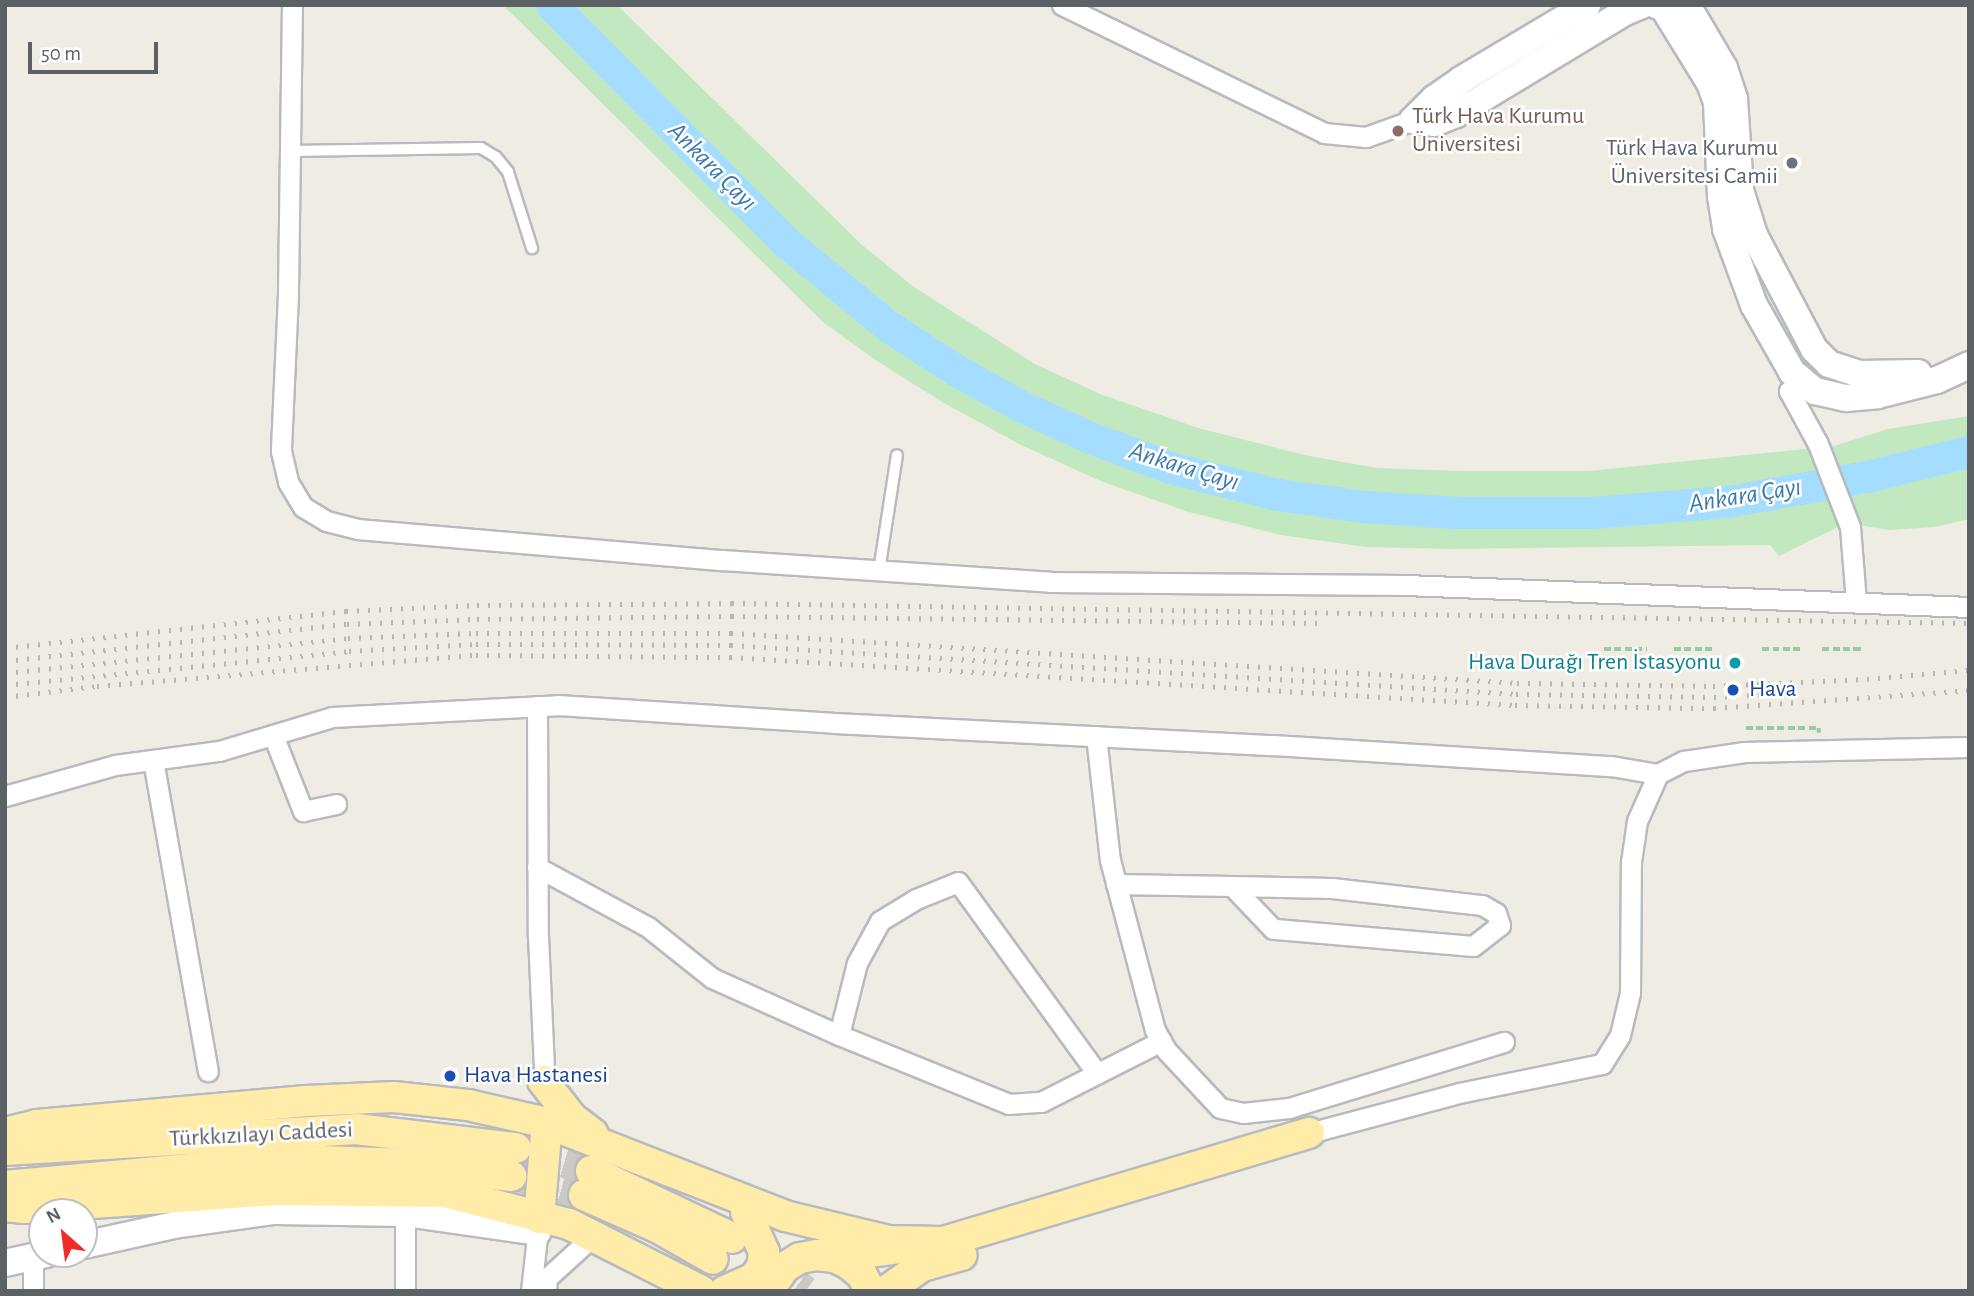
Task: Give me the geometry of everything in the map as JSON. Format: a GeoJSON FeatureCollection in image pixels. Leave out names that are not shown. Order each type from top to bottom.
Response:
{"type":"FeatureCollection","features":[{"type":"Feature","properties":{"kind":"main road"},"geometry":{"type":"LineString","coordinates":[[543,1081],[572,1118],[607,1145]]}},
{"type":"Feature","properties":{"kind":"main road"},"geometry":{"type":"LineString","coordinates":[[5,1133],[37,1125],[306,1101],[394,1097],[468,1105],[547,1124],[607,1145],[737,1203],[849,1264],[862,1275],[870,1291]]}},
{"type":"Feature","properties":{"kind":"main road"},"geometry":{"type":"LineString","coordinates":[[539,1225],[547,1124]]}},
{"type":"Feature","properties":{"kind":"main road","name":"Türkkızılayı Caddesi"},"geometry":{"type":"LineString","coordinates":[[5,1150],[356,1129],[513,1162],[407,1164],[321,1161],[219,1166],[5,1186]]}},
{"type":"Feature","properties":{"kind":"main road"},"geometry":{"type":"LineString","coordinates":[[768,1291],[785,1267],[800,1258],[817,1255],[834,1257],[943,1242],[1309,1133]]}},
{"type":"Feature","properties":{"kind":"main road"},"geometry":{"type":"LineString","coordinates":[[886,1291],[922,1266],[978,1251],[1309,1133]]}},
{"type":"Feature","properties":{"kind":"main road"},"geometry":{"type":"LineString","coordinates":[[587,1183],[657,1227],[723,1249]]}},
{"type":"Feature","properties":{"kind":"main road"},"geometry":{"type":"LineString","coordinates":[[5,1206],[24,1208],[275,1191],[445,1192],[539,1225],[569,1224],[701,1291]]}},
{"type":"Feature","properties":{"kind":"main road"},"geometry":{"type":"LineString","coordinates":[[737,1203],[843,1232],[888,1241],[943,1242]]}},
{"type":"Feature","properties":{"kind":"main road"},"geometry":{"type":"LineString","coordinates":[[725,1291],[754,1278],[762,1268],[764,1252],[737,1203]]}},
{"type":"Feature","properties":{"kind":"street"},"geometry":{"type":"LineString","coordinates":[[292,5],[281,451],[288,482],[303,507],[326,521],[358,529],[1050,582],[1405,585],[1969,607]]}},
{"type":"Feature","properties":{"kind":"street"},"geometry":{"type":"LineString","coordinates":[[1062,5],[1324,133],[1366,136],[1413,120],[1434,99],[1461,80],[1587,5]]}},
{"type":"Feature","properties":{"kind":"street"},"geometry":{"type":"LineString","coordinates":[[1413,120],[1434,123],[1457,114],[1625,12],[1642,5]]}},
{"type":"Feature","properties":{"kind":"street"},"geometry":{"type":"LineString","coordinates":[[1656,5],[1663,7],[1710,83],[1717,102],[1722,207],[1726,229],[1744,280],[1761,317],[1787,365],[1801,382],[1828,397],[1878,395],[1937,380],[1969,365]]}},
{"type":"Feature","properties":{"kind":"street"},"geometry":{"type":"LineString","coordinates":[[1687,5],[1724,68],[1734,99],[1740,190],[1754,235],[1814,349],[1829,364],[1858,374],[1937,371],[1969,365]]}},
{"type":"Feature","properties":{"kind":"street"},"geometry":{"type":"LineString","coordinates":[[1744,280],[1752,291],[1764,292],[1771,286],[1772,269]]}},
{"type":"Feature","properties":{"kind":"street"},"geometry":{"type":"LineString","coordinates":[[1761,317],[1760,306],[1763,300],[1775,297],[1782,299],[1797,317]]}},
{"type":"Feature","properties":{"kind":"street"},"geometry":{"type":"LineString","coordinates":[[1801,382],[1789,391],[1818,444],[1847,521],[1856,602]]}},
{"type":"Feature","properties":{"kind":"street"},"geometry":{"type":"LineString","coordinates":[[5,796],[115,765],[219,751],[332,717],[558,705],[1611,766],[1658,774],[1684,761],[1745,752],[1969,747]]}},
{"type":"Feature","properties":{"kind":"street"},"geometry":{"type":"LineString","coordinates":[[537,706],[537,867],[543,1081],[547,1124]]}},
{"type":"Feature","properties":{"kind":"street"},"geometry":{"type":"LineString","coordinates":[[273,735],[303,811],[336,804]]}},
{"type":"Feature","properties":{"kind":"street"},"geometry":{"type":"LineString","coordinates":[[1096,736],[1110,860],[1155,1030],[1199,1088],[1220,1108],[1243,1113],[1289,1108],[1504,1042]]}},
{"type":"Feature","properties":{"kind":"street"},"geometry":{"type":"LineString","coordinates":[[153,760],[208,1071]]}},
{"type":"Feature","properties":{"kind":"street"},"geometry":{"type":"LineString","coordinates":[[1309,1133],[1458,1093],[1602,1064],[1620,1035],[1630,993],[1631,862],[1637,821],[1658,774]]}},
{"type":"Feature","properties":{"kind":"street"},"geometry":{"type":"LineString","coordinates":[[537,867],[648,927],[712,978],[839,1035],[1009,1104],[1041,1102],[1161,1041]]}},
{"type":"Feature","properties":{"kind":"street"},"geometry":{"type":"LineString","coordinates":[[839,1035],[856,963],[880,920],[916,899],[958,882],[1096,1072]]}},
{"type":"Feature","properties":{"kind":"street"},"geometry":{"type":"LineString","coordinates":[[1116,884],[1233,886],[1332,888],[1482,905],[1496,913],[1500,925],[1473,946],[1273,929],[1233,886]]}},
{"type":"Feature","properties":{"kind":"street"},"geometry":{"type":"LineString","coordinates":[[98,1242],[173,1224],[274,1211],[405,1213],[539,1225],[531,1291]]}},
{"type":"Feature","properties":{"kind":"street"},"geometry":{"type":"LineString","coordinates":[[405,1213],[405,1291]]}},
{"type":"Feature","properties":{"kind":"street"},"geometry":{"type":"LineString","coordinates":[[547,1291],[547,1278],[593,1236]]}},
{"type":"Feature","properties":{"kind":"street"},"geometry":{"type":"LineString","coordinates":[[5,1263],[28,1258]]}},
{"type":"Feature","properties":{"kind":"street"},"geometry":{"type":"LineString","coordinates":[[33,1291],[37,1268]]}},
{"type":"Feature","properties":{"kind":"lane"},"geometry":{"type":"LineString","coordinates":[[290,151],[481,148],[496,157],[508,172],[532,248]]}},
{"type":"Feature","properties":{"kind":"lane"},"geometry":{"type":"LineString","coordinates":[[879,570],[897,455]]}},
{"type":"Feature","properties":{"kind":"path"},"geometry":{"type":"LineString","coordinates":[[1604,649],[1647,649]]}},
{"type":"Feature","properties":{"kind":"path"},"geometry":{"type":"LineString","coordinates":[[1674,649],[1716,649]]}},
{"type":"Feature","properties":{"kind":"path"},"geometry":{"type":"LineString","coordinates":[[1762,649],[1804,649]]}},
{"type":"Feature","properties":{"kind":"path"},"geometry":{"type":"LineString","coordinates":[[1822,649],[1864,649]]}},
{"type":"Feature","properties":{"kind":"path"},"geometry":{"type":"LineString","coordinates":[[1746,728],[1794,727]]}},
{"type":"Feature","properties":{"kind":"green space"},"geometry":{"type":"Polygon","coordinates":[[[503,5],[617,5],[862,245],[914,287],[1035,364],[1100,394],[1198,428],[1309,456],[1377,468],[1459,471],[1589,471],[1834,446],[1888,429],[1969,416],[1969,519],[1935,527],[1889,530],[1846,523],[1779,556],[1770,545],[1452,549],[1366,547],[1281,535],[1189,512],[1103,482],[1021,445],[942,402],[824,323],[503,5]]]}},
{"type":"Feature","properties":{"kind":"waterway","name":"Ankara Çayı"},"geometry":{"type":"LineString","coordinates":[[552,5],[788,244],[889,327],[957,371],[1022,407],[1093,439],[1170,468],[1278,495],[1364,507],[1457,513],[1593,513],[1728,502],[1867,477],[1969,452]]}},
{"type":"Feature","properties":{"kind":"tunnel"},"geometry":{"type":"LineString","coordinates":[[521,1150],[591,1171]]}},
{"type":"Feature","properties":{"kind":"tunnel"},"geometry":{"type":"LineString","coordinates":[[518,1177],[584,1195]]}},
{"type":"Feature","properties":{"kind":"tunnel"},"geometry":{"type":"LineString","coordinates":[[761,1259],[806,1291]]}},
{"type":"Feature","properties":{"kind":"railway"},"geometry":{"type":"LineString","coordinates":[[5,648],[346,611],[477,605],[732,603],[1969,623]]}},
{"type":"Feature","properties":{"kind":"railway"},"geometry":{"type":"LineString","coordinates":[[5,661],[347,624],[477,619],[732,616],[1318,623]]}},
{"type":"Feature","properties":{"kind":"railway"},"geometry":{"type":"LineString","coordinates":[[5,673],[348,638],[476,633],[731,633],[1517,683],[1713,686],[1867,679],[1969,670]]}},
{"type":"Feature","properties":{"kind":"railway"},"geometry":{"type":"LineString","coordinates":[[5,685],[349,651],[476,644],[731,645],[1516,694],[1714,697],[1773,694]]}},
{"type":"Feature","properties":{"kind":"railway"},"geometry":{"type":"LineString","coordinates":[[5,697],[97,686],[476,655],[730,657],[1515,705],[1714,708],[1969,690]]}},
{"type":"Feature","properties":{"kind":"place","name":"Türk Hava Kurumu Üniversitesi"},"geometry":{"type":"Point","coordinates":[1398,131]}},
{"type":"Feature","properties":{"kind":"place","name":"Türk Hava Kurumu Üniversitesi Camii"},"geometry":{"type":"Point","coordinates":[1792,163]}},
{"type":"Feature","properties":{"kind":"place","name":"Hava Durağı Tren İstasyonu"},"geometry":{"type":"Point","coordinates":[1735,663]}},
{"type":"Feature","properties":{"kind":"place","name":"Hava"},"geometry":{"type":"Point","coordinates":[1733,690]}},
{"type":"Feature","properties":{"kind":"place","name":"Hava Hastanesi"},"geometry":{"type":"Point","coordinates":[450,1076]}}]}
